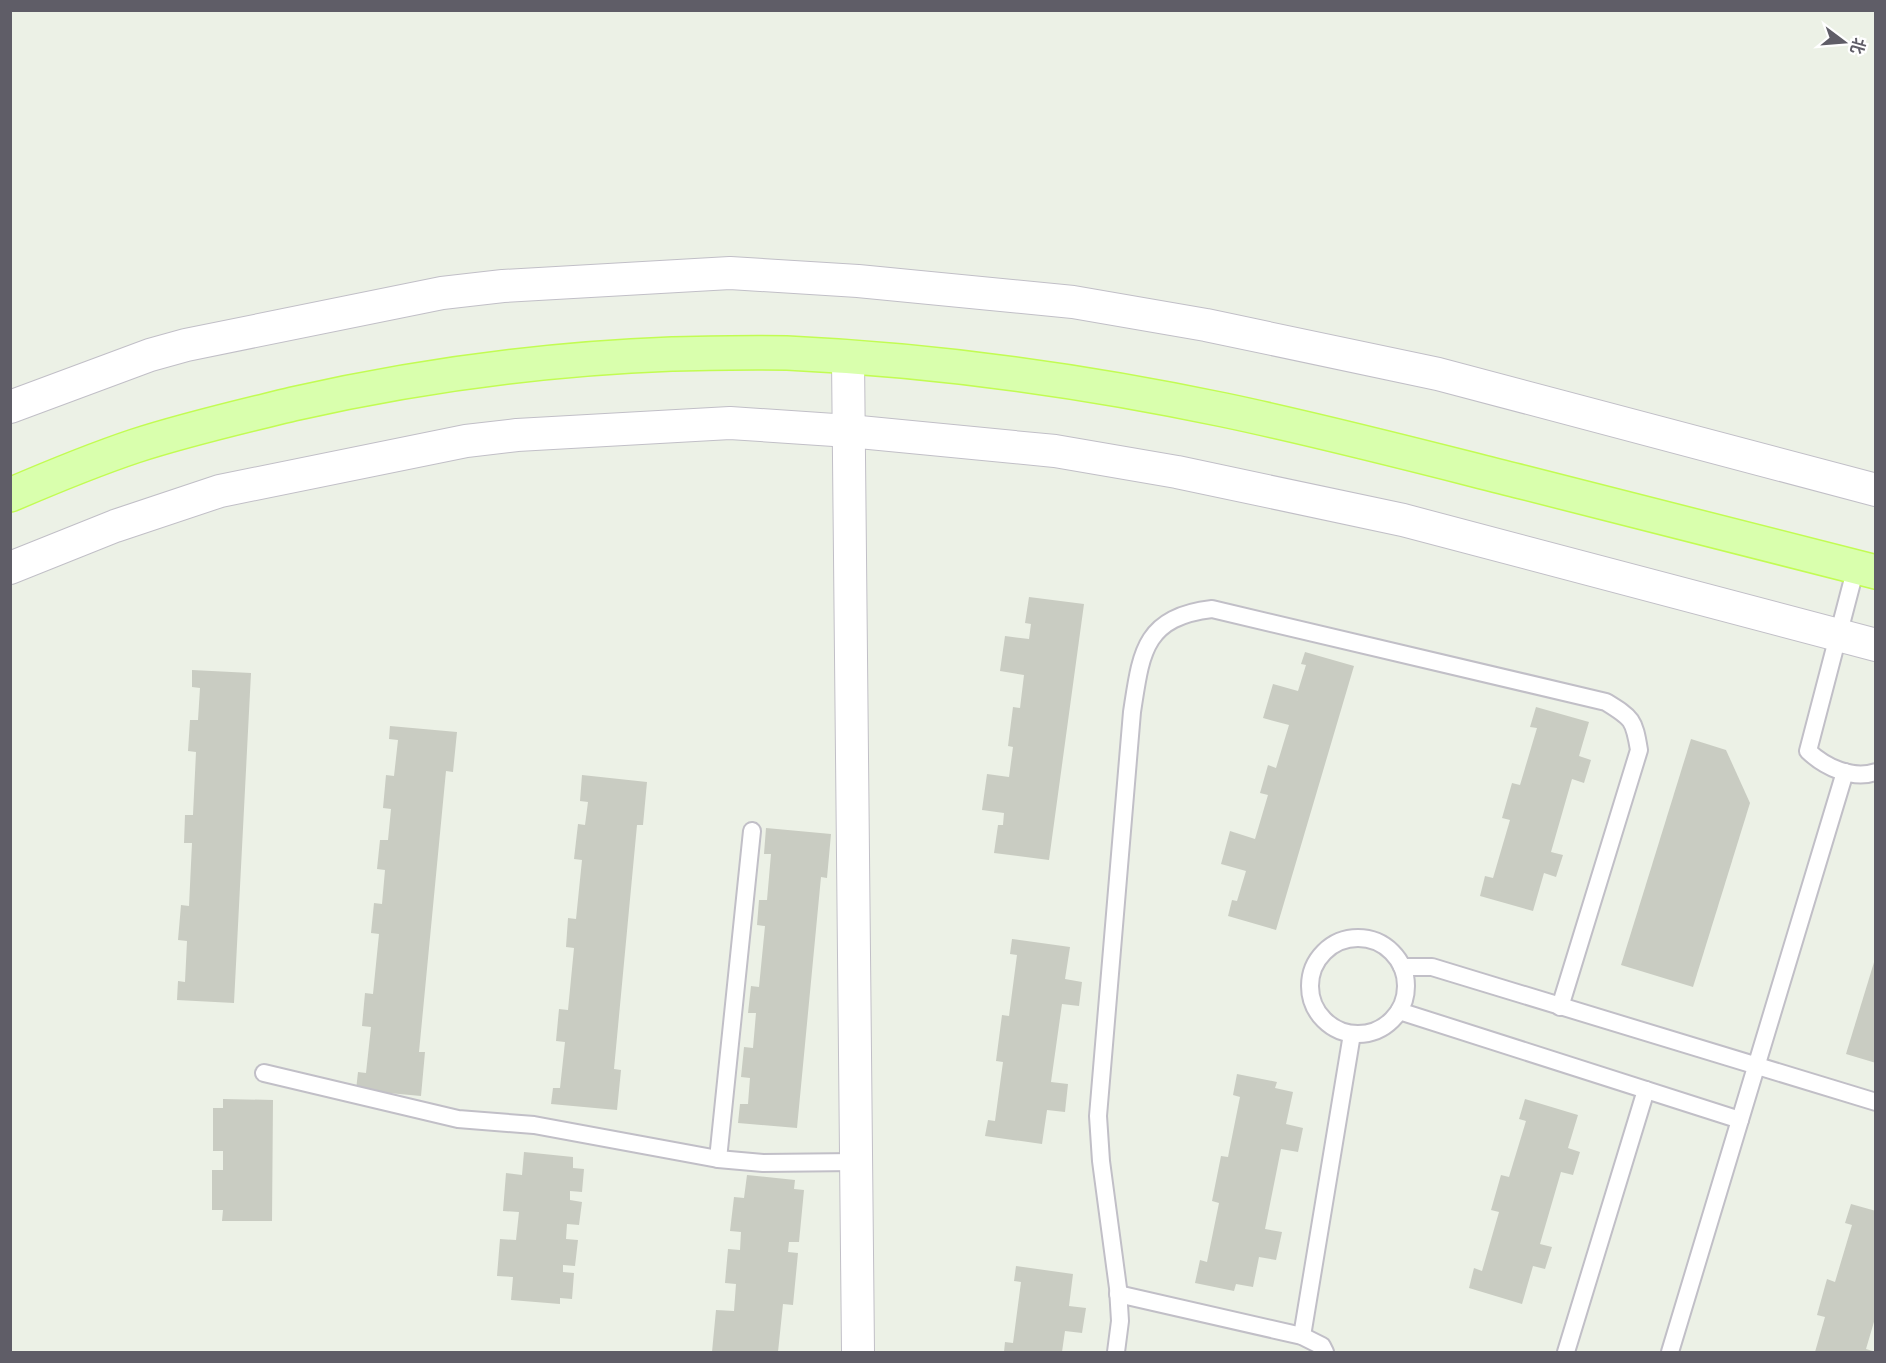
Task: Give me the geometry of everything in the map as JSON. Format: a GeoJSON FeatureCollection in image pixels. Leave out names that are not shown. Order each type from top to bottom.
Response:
{"type":"FeatureCollection","features":[{"type":"Feature","properties":{"kind":"main road"},"geometry":{"type":"LineString","coordinates":[[10,477],[133,429],[243,399],[432,359],[522,347],[620,339],[720,336],[787,337],[1000,356],[1127,375],[1228,394],[1368,426],[1869,565]]}},
{"type":"Feature","properties":{"kind":"main road"},"geometry":{"type":"LineString","coordinates":[[10,495],[81,465],[138,445],[235,418],[434,375],[524,363],[621,356],[786,353],[892,360],[999,373],[1124,391],[1224,410],[1869,565]]}},
{"type":"Feature","properties":{"kind":"street"},"geometry":{"type":"LineString","coordinates":[[10,407],[129,363],[186,345],[442,293],[503,286],[730,273],[858,281],[1073,302],[1206,325],[1438,374],[1875,490]]}},
{"type":"Feature","properties":{"kind":"street"},"geometry":{"type":"LineString","coordinates":[[848,358],[858,1353]]}},
{"type":"Feature","properties":{"kind":"street"},"geometry":{"type":"LineString","coordinates":[[10,568],[115,526],[203,496],[466,441],[517,435],[730,423],[849,431],[1055,451],[1177,472],[1403,519],[1875,645]]}},
{"type":"Feature","properties":{"kind":"lane"},"geometry":{"type":"LineString","coordinates":[[1869,565],[1838,635],[1808,751],[1817,759],[1845,772],[1868,775],[1875,772]]}},
{"type":"Feature","properties":{"kind":"lane"},"geometry":{"type":"LineString","coordinates":[[1116,1353],[1120,1321],[1118,1294],[1101,1161],[1098,1116],[1132,712],[1140,665],[1146,646],[1162,625],[1191,611],[1212,609],[1606,702],[1628,715],[1635,728],[1639,750],[1560,1007]]}},
{"type":"Feature","properties":{"kind":"lane"},"geometry":{"type":"LineString","coordinates":[[1670,1353],[1845,772]]}},
{"type":"Feature","properties":{"kind":"lane"},"geometry":{"type":"LineString","coordinates":[[718,1159],[752,831]]}},
{"type":"Feature","properties":{"kind":"lane"},"geometry":{"type":"LineString","coordinates":[[1352,938],[1368,939],[1394,954],[1402,967],[1406,982],[1405,997],[1399,1011],[1379,1030],[1366,1034],[1340,1031],[1326,1023],[1316,1010],[1311,996],[1310,980],[1315,965],[1324,952],[1337,943],[1352,938]]}},
{"type":"Feature","properties":{"kind":"lane"},"geometry":{"type":"LineString","coordinates":[[1402,967],[1432,968],[1875,1102]]}},
{"type":"Feature","properties":{"kind":"lane"},"geometry":{"type":"LineString","coordinates":[[1399,1011],[1740,1120]]}},
{"type":"Feature","properties":{"kind":"lane"},"geometry":{"type":"LineString","coordinates":[[1302,1335],[1352,1034]]}},
{"type":"Feature","properties":{"kind":"lane"},"geometry":{"type":"LineString","coordinates":[[264,1073],[458,1119],[534,1125],[718,1159],[763,1163],[856,1162]]}},
{"type":"Feature","properties":{"kind":"lane"},"geometry":{"type":"LineString","coordinates":[[1566,1353],[1646,1090]]}},
{"type":"Feature","properties":{"kind":"lane"},"geometry":{"type":"LineString","coordinates":[[1118,1294],[1302,1335],[1322,1346],[1325,1353]]}},
{"type":"Feature","properties":{"kind":"building"},"geometry":{"type":"Polygon","coordinates":[[[1029,597],[1084,604],[1049,860],[994,853],[998,825],[1003,825],[1004,813],[982,810],[987,774],[1009,777],[1013,747],[1008,746],[1013,707],[1020,708],[1024,675],[1000,671],[1005,636],[1029,639],[1031,624],[1025,623],[1029,597]]]}},
{"type":"Feature","properties":{"kind":"building"},"geometry":{"type":"Polygon","coordinates":[[[1305,652],[1354,666],[1276,930],[1228,916],[1232,900],[1237,901],[1246,871],[1221,864],[1230,831],[1255,839],[1268,795],[1260,793],[1268,765],[1276,768],[1289,725],[1263,718],[1273,684],[1298,691],[1306,665],[1301,664],[1305,652]]]}},
{"type":"Feature","properties":{"kind":"building"},"geometry":{"type":"Polygon","coordinates":[[[192,670],[251,673],[234,1003],[177,1000],[178,981],[185,982],[187,941],[178,940],[181,905],[189,906],[192,843],[184,843],[185,815],[193,815],[196,752],[188,751],[190,720],[198,720],[200,688],[192,687],[192,670]]]}},
{"type":"Feature","properties":{"kind":"building"},"geometry":{"type":"Polygon","coordinates":[[[1536,707],[1589,722],[1579,756],[1591,760],[1584,783],[1572,779],[1551,852],[1563,855],[1556,877],[1544,873],[1533,911],[1480,896],[1485,876],[1493,878],[1510,820],[1502,818],[1512,783],[1520,785],[1537,728],[1530,727],[1536,707]]]}},
{"type":"Feature","properties":{"kind":"building"},"geometry":{"type":"Polygon","coordinates":[[[390,726],[457,732],[453,772],[446,771],[419,1052],[425,1052],[421,1096],[356,1090],[358,1072],[366,1073],[371,1027],[362,1026],[365,993],[373,994],[379,934],[371,933],[374,903],[382,904],[385,870],[377,869],[380,840],[388,840],[391,809],[383,808],[386,775],[394,776],[398,740],[389,739],[390,726]]]}},
{"type":"Feature","properties":{"kind":"building"},"geometry":{"type":"Polygon","coordinates":[[[1691,739],[1726,750],[1750,803],[1693,987],[1621,965],[1691,739]]]}},
{"type":"Feature","properties":{"kind":"building"},"geometry":{"type":"Polygon","coordinates":[[[582,775],[647,782],[643,825],[637,825],[614,1069],[621,1070],[617,1110],[551,1104],[553,1088],[560,1088],[565,1042],[556,1041],[559,1009],[568,1010],[574,948],[566,947],[568,918],[576,919],[582,860],[574,859],[578,824],[585,825],[588,802],[580,801],[582,775]]]}},
{"type":"Feature","properties":{"kind":"building"},"geometry":{"type":"Polygon","coordinates":[[[766,828],[831,834],[827,878],[821,877],[797,1128],[738,1123],[740,1104],[748,1104],[750,1078],[741,1077],[744,1047],[753,1048],[756,1013],[748,1013],[751,986],[759,987],[765,926],[757,925],[759,900],[767,900],[771,854],[764,854],[766,828]]]}},
{"type":"Feature","properties":{"kind":"building"},"geometry":{"type":"Polygon","coordinates":[[[1012,939],[1070,947],[1065,979],[1082,982],[1079,1006],[1062,1004],[1051,1082],[1068,1084],[1065,1112],[1047,1110],[1042,1144],[985,1136],[988,1120],[995,1121],[1003,1062],[996,1061],[1002,1015],[1009,1016],[1017,955],[1010,954],[1012,939]]]}},
{"type":"Feature","properties":{"kind":"building"},"geometry":{"type":"Polygon","coordinates":[[[1876,959],[1876,1063],[1846,1054],[1876,959]]]}},
{"type":"Feature","properties":{"kind":"building"},"geometry":{"type":"Polygon","coordinates":[[[1237,1074],[1277,1082],[1275,1088],[1293,1092],[1286,1124],[1303,1128],[1298,1152],[1281,1149],[1265,1229],[1282,1232],[1276,1260],[1259,1257],[1253,1287],[1236,1284],[1234,1291],[1195,1283],[1200,1260],[1207,1262],[1219,1203],[1212,1201],[1221,1156],[1228,1157],[1240,1097],[1233,1095],[1237,1074]]]}},
{"type":"Feature","properties":{"kind":"building"},"geometry":{"type":"Polygon","coordinates":[[[223,1099],[273,1100],[272,1221],[222,1221],[223,1210],[212,1210],[212,1170],[223,1170],[223,1151],[213,1151],[213,1108],[223,1108],[223,1099]]]}},
{"type":"Feature","properties":{"kind":"building"},"geometry":{"type":"Polygon","coordinates":[[[1525,1099],[1578,1115],[1568,1148],[1580,1152],[1573,1175],[1561,1172],[1540,1244],[1552,1247],[1545,1269],[1533,1266],[1522,1304],[1469,1288],[1474,1268],[1482,1271],[1499,1212],[1491,1210],[1501,1175],[1509,1177],[1526,1121],[1519,1119],[1525,1099]]]}},
{"type":"Feature","properties":{"kind":"building"},"geometry":{"type":"Polygon","coordinates":[[[524,1152],[573,1157],[573,1168],[584,1169],[582,1192],[570,1191],[570,1200],[582,1202],[579,1225],[567,1224],[566,1239],[578,1240],[575,1266],[563,1265],[563,1272],[574,1273],[572,1299],[560,1298],[560,1304],[511,1300],[513,1277],[497,1276],[500,1239],[516,1240],[519,1212],[503,1211],[506,1173],[522,1175],[524,1152]]]}},
{"type":"Feature","properties":{"kind":"building"},"geometry":{"type":"Polygon","coordinates":[[[747,1175],[795,1180],[794,1189],[804,1190],[799,1242],[789,1242],[788,1252],[798,1253],[793,1305],[783,1304],[778,1352],[712,1352],[716,1310],[734,1311],[736,1284],[725,1283],[728,1249],[740,1250],[741,1232],[730,1231],[734,1197],[744,1198],[747,1175]]]}},
{"type":"Feature","properties":{"kind":"building"},"geometry":{"type":"Polygon","coordinates":[[[1851,1204],[1876,1211],[1876,1315],[1866,1349],[1876,1352],[1815,1352],[1825,1317],[1817,1315],[1827,1279],[1835,1282],[1852,1225],[1845,1223],[1851,1204]]]}},
{"type":"Feature","properties":{"kind":"building"},"geometry":{"type":"Polygon","coordinates":[[[1016,1266],[1073,1274],[1069,1306],[1086,1308],[1082,1333],[1065,1331],[1062,1352],[1004,1352],[1005,1342],[1013,1343],[1021,1282],[1014,1281],[1016,1266]]]}}]}
